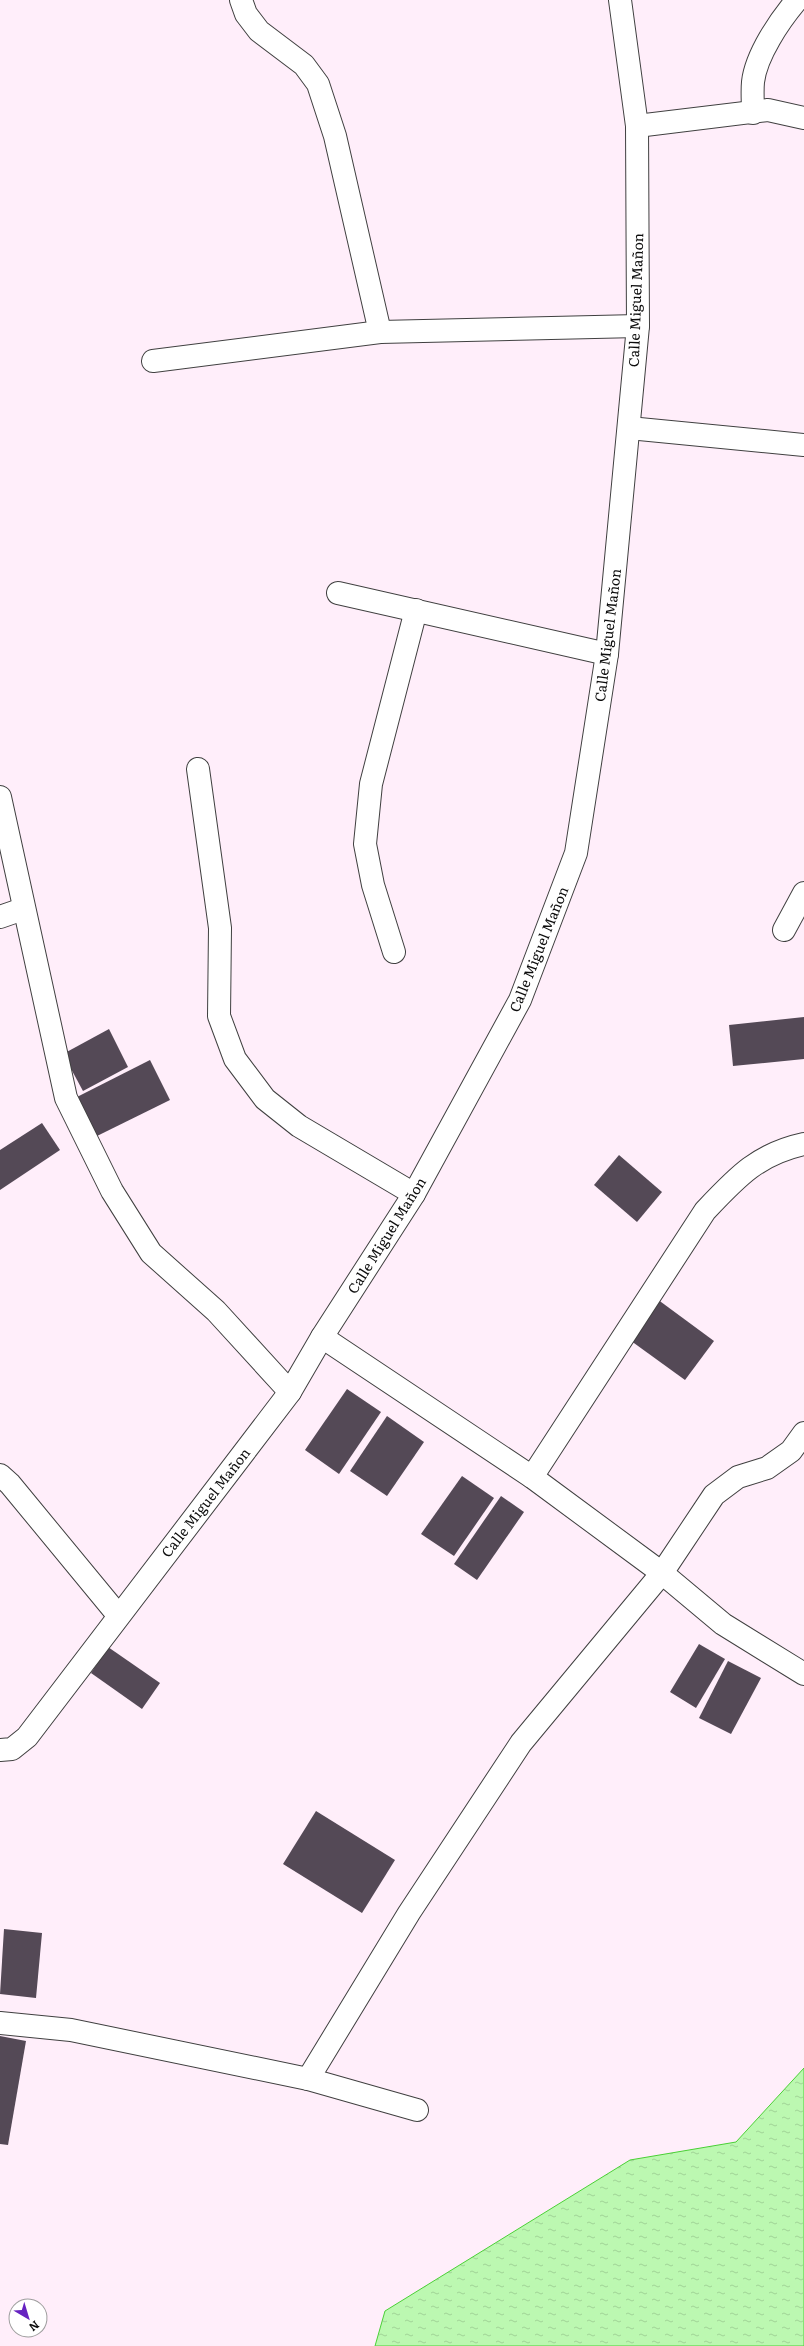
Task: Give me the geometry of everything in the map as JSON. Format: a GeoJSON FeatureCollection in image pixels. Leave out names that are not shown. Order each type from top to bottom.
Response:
{"type":"FeatureCollection","features":[{"type":"Feature","properties":{"kind":"street"},"geometry":{"type":"LineString","coordinates":[[241,0],[246,14],[259,31],[304,65],[318,84],[335,136],[380,332]]}},
{"type":"Feature","properties":{"kind":"street","name":"Calle Miguel Mañon"},"geometry":{"type":"LineString","coordinates":[[6,1749],[27,1737],[118,1615],[290,1392],[322,1337],[414,1194],[520,1000],[576,853],[607,654],[638,326],[637,126],[620,0]]}},
{"type":"Feature","properties":{"kind":"street"},"geometry":{"type":"LineString","coordinates":[[753,113],[754,80],[760,61],[774,31],[797,0]]}},
{"type":"Feature","properties":{"kind":"street"},"geometry":{"type":"LineString","coordinates":[[637,126],[768,110],[804,118]]}},
{"type":"Feature","properties":{"kind":"street"},"geometry":{"type":"LineString","coordinates":[[153,361],[380,332],[638,326]]}},
{"type":"Feature","properties":{"kind":"street"},"geometry":{"type":"LineString","coordinates":[[629,428],[804,445]]}},
{"type":"Feature","properties":{"kind":"street"},"geometry":{"type":"LineString","coordinates":[[338,593],[607,654]]}},
{"type":"Feature","properties":{"kind":"street"},"geometry":{"type":"LineString","coordinates":[[394,952],[373,885],[365,844],[371,784],[416,610]]}},
{"type":"Feature","properties":{"kind":"street"},"geometry":{"type":"LineString","coordinates":[[198,769],[220,928],[219,1016],[235,1059],[265,1099],[299,1126],[414,1194]]}},
{"type":"Feature","properties":{"kind":"street"},"geometry":{"type":"LineString","coordinates":[[0,797],[66,1098],[112,1191],[151,1253],[216,1311],[290,1392]]}},
{"type":"Feature","properties":{"kind":"street"},"geometry":{"type":"LineString","coordinates":[[784,930],[804,893]]}},
{"type":"Feature","properties":{"kind":"street"},"geometry":{"type":"LineString","coordinates":[[0,917],[24,909]]}},
{"type":"Feature","properties":{"kind":"street"},"geometry":{"type":"LineString","coordinates":[[532,1477],[706,1211],[737,1177],[770,1154],[804,1144]]}},
{"type":"Feature","properties":{"kind":"street"},"geometry":{"type":"LineString","coordinates":[[322,1337],[532,1477],[662,1573],[724,1624],[804,1674]]}},
{"type":"Feature","properties":{"kind":"street"},"geometry":{"type":"LineString","coordinates":[[308,2079],[409,1913],[521,1743],[662,1573],[714,1495],[738,1478],[767,1468],[791,1451],[804,1433]]}},
{"type":"Feature","properties":{"kind":"street"},"geometry":{"type":"LineString","coordinates":[[0,1475],[32,1509],[118,1615]]}},
{"type":"Feature","properties":{"kind":"street"},"geometry":{"type":"LineString","coordinates":[[0,2023],[71,2030],[308,2079],[417,2110]]}},
{"type":"Feature","properties":{"kind":"water"},"geometry":{"type":"Polygon","coordinates":[[[804,2068],[804,2346],[375,2346],[385,2311],[630,2160],[736,2142],[804,2068]]]}},
{"type":"Feature","properties":{"kind":"building"},"geometry":{"type":"Polygon","coordinates":[[[804,1017],[804,1059],[733,1066],[729,1025],[804,1017]]]}},
{"type":"Feature","properties":{"kind":"building"},"geometry":{"type":"Polygon","coordinates":[[[109,1029],[128,1067],[83,1091],[63,1054],[109,1029]]]}},
{"type":"Feature","properties":{"kind":"building"},"geometry":{"type":"Polygon","coordinates":[[[150,1060],[170,1100],[95,1137],[75,1098],[150,1060]]]}},
{"type":"Feature","properties":{"kind":"building"},"geometry":{"type":"Polygon","coordinates":[[[42,1123],[60,1150],[0,1190],[0,1150],[42,1123]]]}},
{"type":"Feature","properties":{"kind":"building"},"geometry":{"type":"Polygon","coordinates":[[[619,1155],[662,1192],[637,1222],[594,1185],[619,1155]]]}},
{"type":"Feature","properties":{"kind":"building"},"geometry":{"type":"Polygon","coordinates":[[[657,1299],[714,1341],[685,1380],[627,1338],[657,1299]]]}},
{"type":"Feature","properties":{"kind":"building"},"geometry":{"type":"Polygon","coordinates":[[[347,1389],[381,1412],[339,1474],[305,1450],[347,1389]]]}},
{"type":"Feature","properties":{"kind":"building"},"geometry":{"type":"Polygon","coordinates":[[[387,1416],[424,1442],[387,1496],[350,1471],[387,1416]]]}},
{"type":"Feature","properties":{"kind":"building"},"geometry":{"type":"Polygon","coordinates":[[[462,1476],[494,1498],[454,1556],[421,1534],[462,1476]]]}},
{"type":"Feature","properties":{"kind":"building"},"geometry":{"type":"Polygon","coordinates":[[[501,1496],[524,1512],[477,1580],[454,1564],[501,1496]]]}},
{"type":"Feature","properties":{"kind":"building"},"geometry":{"type":"Polygon","coordinates":[[[699,1644],[725,1659],[696,1708],[670,1692],[699,1644]]]}},
{"type":"Feature","properties":{"kind":"building"},"geometry":{"type":"Polygon","coordinates":[[[108,1647],[160,1683],[142,1709],[91,1673],[108,1647]]]}},
{"type":"Feature","properties":{"kind":"building"},"geometry":{"type":"Polygon","coordinates":[[[728,1661],[761,1678],[731,1734],[699,1718],[728,1661]]]}},
{"type":"Feature","properties":{"kind":"building"},"geometry":{"type":"Polygon","coordinates":[[[316,1811],[395,1860],[362,1913],[283,1864],[316,1811]]]}},
{"type":"Feature","properties":{"kind":"building"},"geometry":{"type":"Polygon","coordinates":[[[4,1929],[42,1933],[36,1998],[0,1994],[4,1929]]]}},
{"type":"Feature","properties":{"kind":"building"},"geometry":{"type":"Polygon","coordinates":[[[0,2036],[26,2041],[8,2145],[0,2144],[0,2036]]]}}]}
